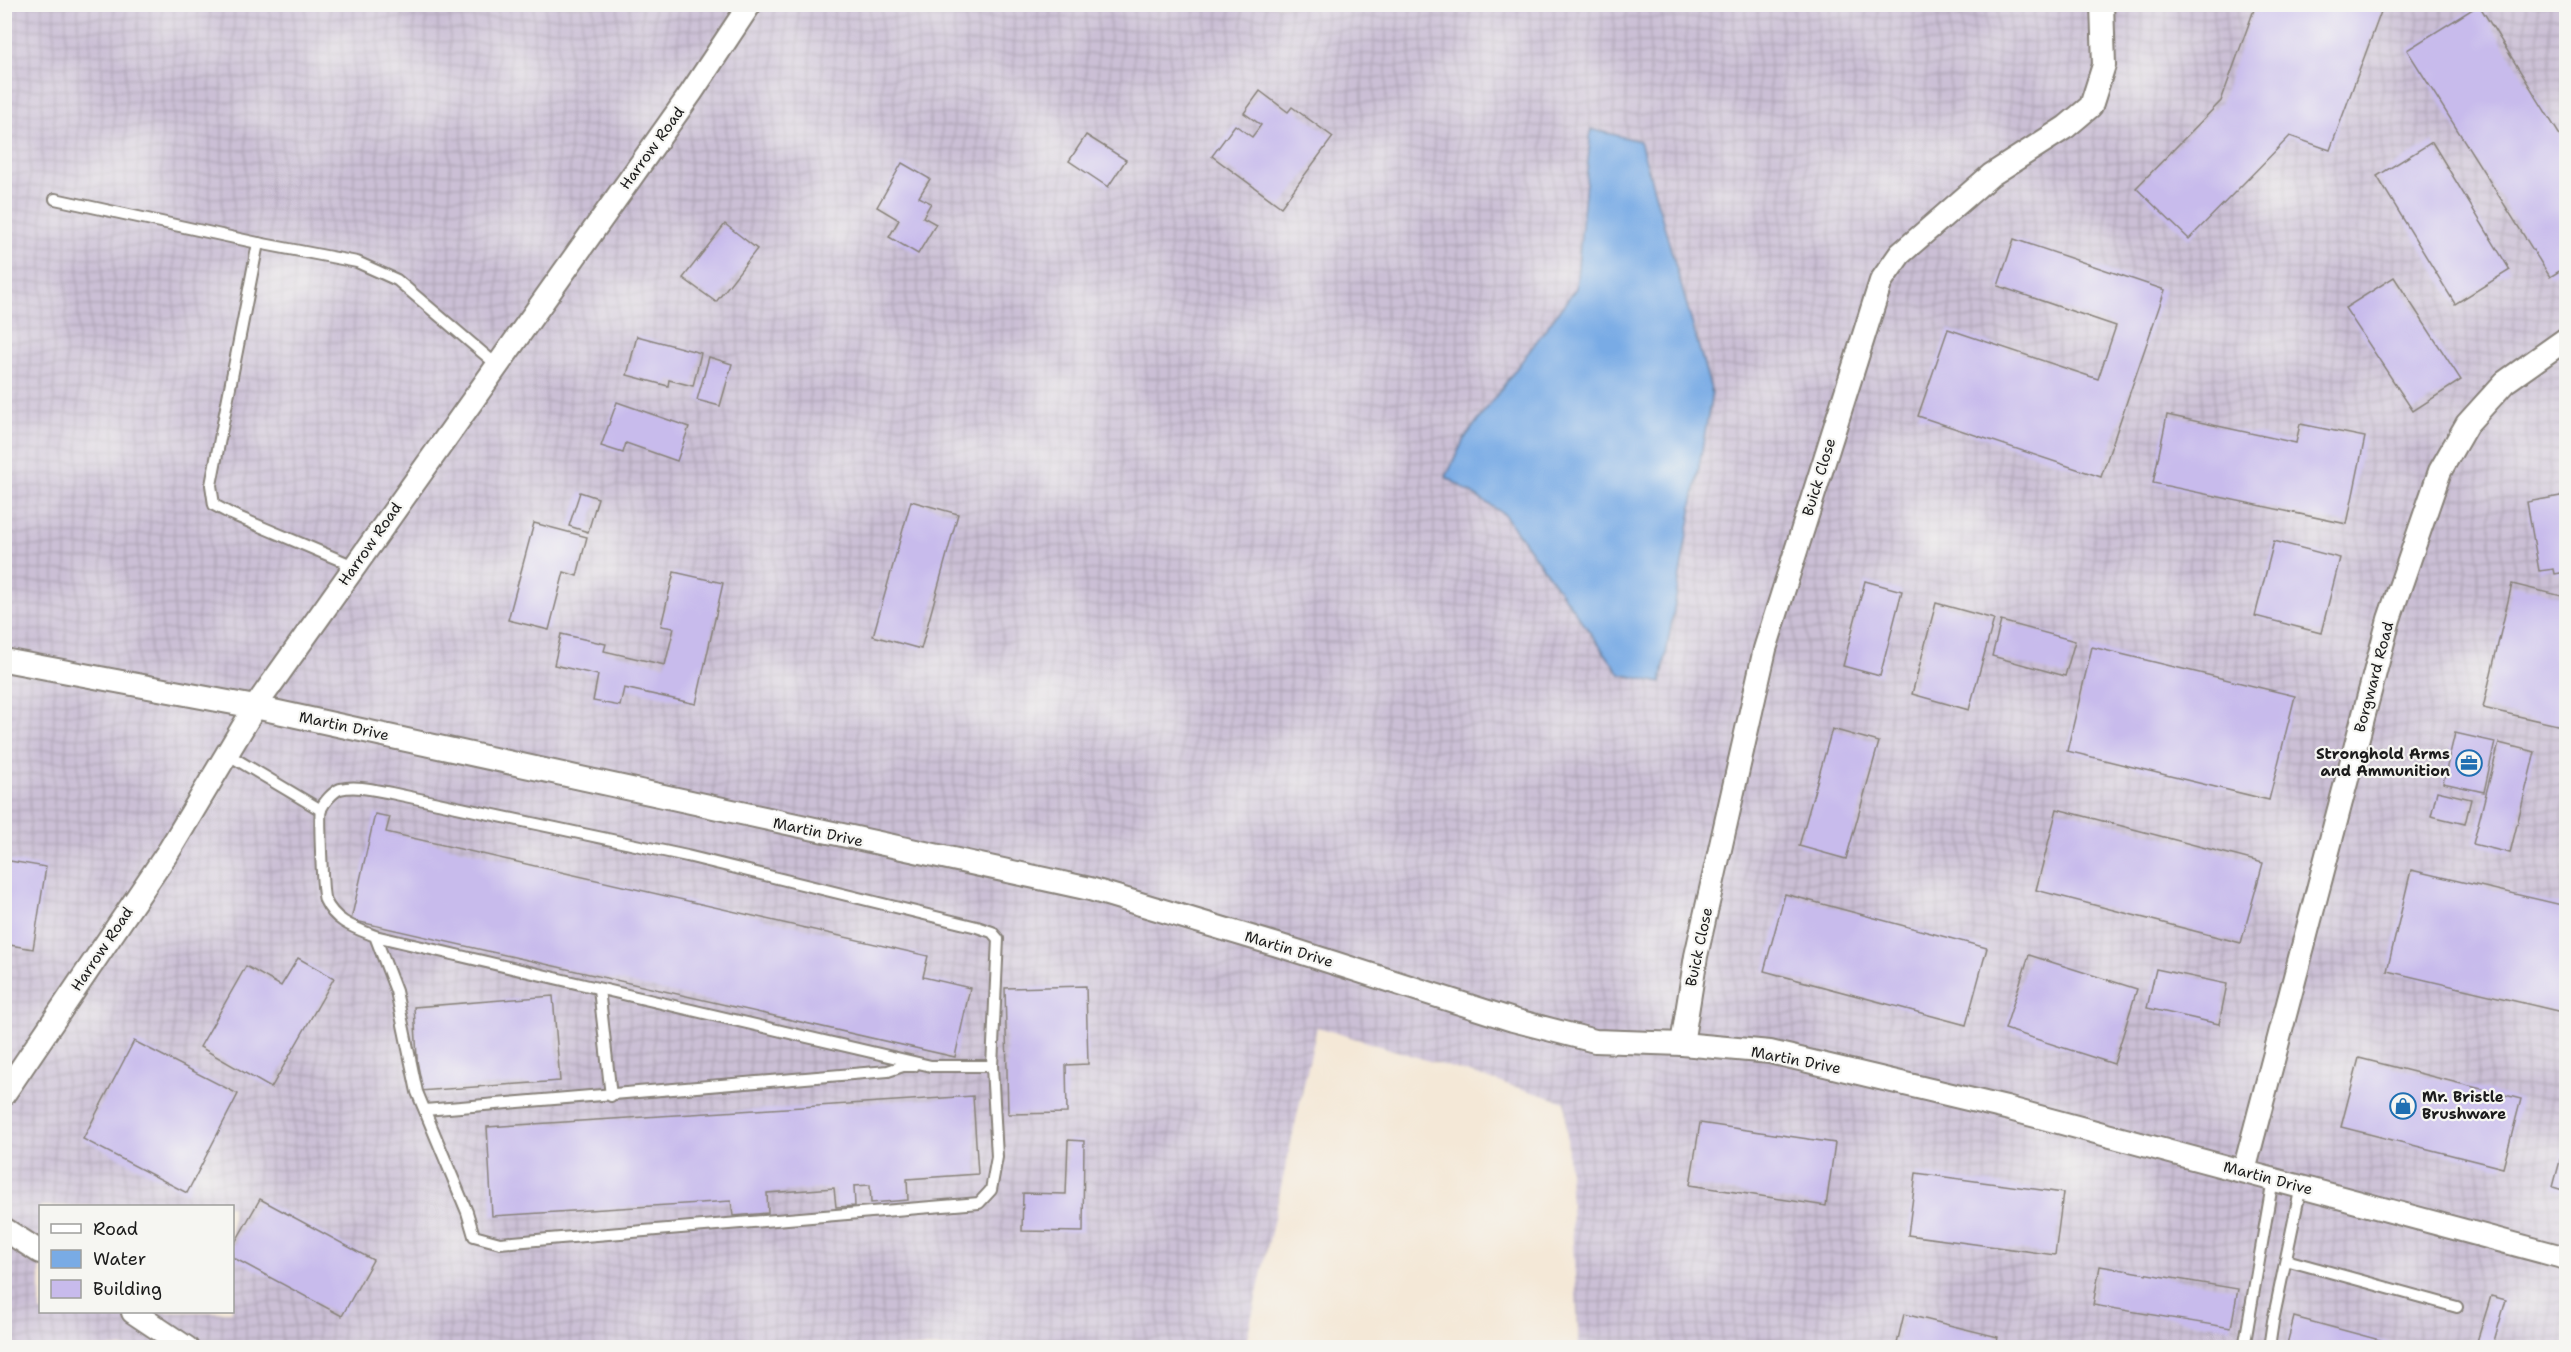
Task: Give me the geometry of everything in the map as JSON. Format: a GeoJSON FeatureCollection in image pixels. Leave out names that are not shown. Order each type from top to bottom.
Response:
{"type":"FeatureCollection","features":[{"type":"Feature","properties":{"kind":"street","name":"Harrow Road"},"geometry":{"type":"LineString","coordinates":[[4,1094],[170,849],[255,707],[691,93],[750,4]]}},
{"type":"Feature","properties":{"kind":"street","name":"Buick Close"},"geometry":{"type":"LineString","coordinates":[[1682,1044],[1696,956],[1765,649],[1881,281],[1900,254],[1991,175],[2066,127],[2091,106],[2104,65],[2102,4]]}},
{"type":"Feature","properties":{"kind":"street","name":"Borgward Road"},"geometry":{"type":"LineString","coordinates":[[2244,1171],[2389,619],[2440,471],[2467,424],[2505,382],[2566,339]]}},
{"type":"Feature","properties":{"kind":"street","name":"Martin Drive"},"geometry":{"type":"LineString","coordinates":[[4,660],[255,707],[1090,889],[1281,946],[1513,1020],[1595,1041],[1682,1044],[1770,1052],[2006,1108],[2566,1258]]}},
{"type":"Feature","properties":{"kind":"street"},"geometry":{"type":"LineString","coordinates":[[4,1229],[39,1251]]}},
{"type":"Feature","properties":{"kind":"street"},"geometry":{"type":"LineString","coordinates":[[136,1313],[187,1347]]}},
{"type":"Feature","properties":{"kind":"lane"},"geometry":{"type":"LineString","coordinates":[[56,199],[357,262],[398,280],[497,365]]}},
{"type":"Feature","properties":{"kind":"lane"},"geometry":{"type":"LineString","coordinates":[[258,243],[211,485],[214,505],[354,566]]}},
{"type":"Feature","properties":{"kind":"lane"},"geometry":{"type":"LineString","coordinates":[[227,754],[321,810]]}},
{"type":"Feature","properties":{"kind":"lane"},"geometry":{"type":"LineString","coordinates":[[375,936],[396,991],[417,1092],[467,1212],[474,1236],[501,1244],[978,1203],[991,1190],[997,1157],[992,1066],[998,939],[992,932],[687,856],[390,793],[362,788],[339,789],[328,798],[321,810],[324,899],[343,924],[375,936],[931,1066]]}},
{"type":"Feature","properties":{"kind":"lane"},"geometry":{"type":"LineString","coordinates":[[599,988],[611,1096]]}},
{"type":"Feature","properties":{"kind":"lane"},"geometry":{"type":"LineString","coordinates":[[425,1110],[888,1071],[903,1066],[992,1066]]}},
{"type":"Feature","properties":{"kind":"lane"},"geometry":{"type":"LineString","coordinates":[[2244,1347],[2273,1179]]}},
{"type":"Feature","properties":{"kind":"lane"},"geometry":{"type":"LineString","coordinates":[[2269,1347],[2301,1186]]}},
{"type":"Feature","properties":{"kind":"lane"},"geometry":{"type":"LineString","coordinates":[[2286,1260],[2457,1307]]}},
{"type":"Feature","properties":{"kind":"shaded area"},"geometry":{"type":"Polygon","coordinates":[[[5,5],[2566,5],[2566,1347],[1579,1347],[1565,1102],[1317,1027],[1245,1347],[5,1348],[5,5]]]}},
{"type":"Feature","properties":{"kind":"water"},"geometry":{"type":"Polygon","coordinates":[[[1591,129],[1640,141],[1712,393],[1661,683],[1620,674],[1504,514],[1446,477],[1464,439],[1576,288],[1591,129]]]}},
{"type":"Feature","properties":{"kind":"building"},"geometry":{"type":"Polygon","coordinates":[[[2256,4],[2369,4],[2382,9],[2330,150],[2290,136],[2189,239],[2136,188],[2221,101],[2256,4]]]}},
{"type":"Feature","properties":{"kind":"building"},"geometry":{"type":"Polygon","coordinates":[[[2479,5],[2566,145],[2566,267],[2550,277],[2407,50],[2479,5]]]}},
{"type":"Feature","properties":{"kind":"building"},"geometry":{"type":"Polygon","coordinates":[[[1260,91],[1288,112],[1292,107],[1333,137],[1281,207],[1212,156],[1235,125],[1252,137],[1261,125],[1244,113],[1260,91]]]}},
{"type":"Feature","properties":{"kind":"building"},"geometry":{"type":"Polygon","coordinates":[[[1086,135],[1126,160],[1108,187],[1069,161],[1086,135]]]}},
{"type":"Feature","properties":{"kind":"building"},"geometry":{"type":"Polygon","coordinates":[[[2432,142],[2510,270],[2455,304],[2377,176],[2432,142]]]}},
{"type":"Feature","properties":{"kind":"building"},"geometry":{"type":"Polygon","coordinates":[[[902,163],[930,179],[919,197],[931,203],[923,217],[936,224],[918,254],[889,237],[899,220],[877,207],[902,163]]]}},
{"type":"Feature","properties":{"kind":"building"},"geometry":{"type":"Polygon","coordinates":[[[725,224],[757,249],[716,302],[683,278],[725,224]]]}},
{"type":"Feature","properties":{"kind":"building"},"geometry":{"type":"Polygon","coordinates":[[[2014,239],[2165,290],[2101,477],[1918,416],[1948,329],[2098,379],[2116,326],[1998,286],[2014,239]]]}},
{"type":"Feature","properties":{"kind":"building"},"geometry":{"type":"Polygon","coordinates":[[[2394,277],[2461,380],[2413,411],[2345,308],[2394,277]]]}},
{"type":"Feature","properties":{"kind":"building"},"geometry":{"type":"Polygon","coordinates":[[[637,336],[701,353],[693,386],[669,380],[668,386],[627,375],[637,336]]]}},
{"type":"Feature","properties":{"kind":"building"},"geometry":{"type":"Polygon","coordinates":[[[709,357],[732,364],[720,406],[697,400],[709,357]]]}},
{"type":"Feature","properties":{"kind":"building"},"geometry":{"type":"Polygon","coordinates":[[[617,402],[689,427],[677,461],[626,443],[623,453],[601,446],[617,402]]]}},
{"type":"Feature","properties":{"kind":"building"},"geometry":{"type":"Polygon","coordinates":[[[2167,415],[2296,443],[2300,424],[2365,437],[2347,524],[2153,483],[2167,415]]]}},
{"type":"Feature","properties":{"kind":"building"},"geometry":{"type":"Polygon","coordinates":[[[580,492],[598,498],[588,532],[569,526],[580,492]]]}},
{"type":"Feature","properties":{"kind":"building"},"geometry":{"type":"Polygon","coordinates":[[[2566,495],[2566,572],[2555,574],[2554,569],[2539,571],[2527,502],[2566,495]]]}},
{"type":"Feature","properties":{"kind":"building"},"geometry":{"type":"Polygon","coordinates":[[[911,501],[958,514],[921,649],[873,636],[911,501]]]}},
{"type":"Feature","properties":{"kind":"building"},"geometry":{"type":"Polygon","coordinates":[[[534,523],[587,537],[577,576],[564,572],[549,630],[508,620],[534,523]]]}},
{"type":"Feature","properties":{"kind":"building"},"geometry":{"type":"Polygon","coordinates":[[[2274,541],[2340,558],[2321,633],[2255,616],[2274,541]]]}},
{"type":"Feature","properties":{"kind":"building"},"geometry":{"type":"Polygon","coordinates":[[[674,572],[723,583],[696,704],[624,688],[620,706],[593,701],[598,675],[554,665],[561,634],[606,644],[604,651],[665,665],[674,628],[661,626],[674,572]]]}},
{"type":"Feature","properties":{"kind":"building"},"geometry":{"type":"Polygon","coordinates":[[[1865,581],[1902,591],[1880,676],[1843,666],[1865,581]]]}},
{"type":"Feature","properties":{"kind":"building"},"geometry":{"type":"Polygon","coordinates":[[[2512,584],[2566,597],[2566,727],[2483,708],[2512,584]]]}},
{"type":"Feature","properties":{"kind":"building"},"geometry":{"type":"Polygon","coordinates":[[[1936,603],[1994,619],[1969,710],[1912,694],[1936,603]]]}},
{"type":"Feature","properties":{"kind":"building"},"geometry":{"type":"Polygon","coordinates":[[[2001,621],[2075,641],[2065,676],[1992,656],[2001,621]]]}},
{"type":"Feature","properties":{"kind":"building"},"geometry":{"type":"Polygon","coordinates":[[[2092,647],[2295,696],[2269,800],[2067,751],[2092,647]]]}},
{"type":"Feature","properties":{"kind":"building"},"geometry":{"type":"Polygon","coordinates":[[[1832,729],[1879,742],[1846,859],[1799,846],[1832,729]]]}},
{"type":"Feature","properties":{"kind":"building","name":"Stronghold Arms and Ammunition"},"geometry":{"type":"Polygon","coordinates":[[[2455,733],[2495,742],[2484,792],[2443,783],[2455,733]]]}},
{"type":"Feature","properties":{"kind":"building"},"geometry":{"type":"Polygon","coordinates":[[[2499,743],[2535,752],[2510,853],[2473,844],[2499,743]]]}},
{"type":"Feature","properties":{"kind":"building"},"geometry":{"type":"Polygon","coordinates":[[[2437,791],[2471,799],[2465,824],[2431,816],[2437,791]]]}},
{"type":"Feature","properties":{"kind":"building"},"geometry":{"type":"Polygon","coordinates":[[[2057,809],[2263,863],[2241,943],[2036,890],[2057,809]]]}},
{"type":"Feature","properties":{"kind":"building"},"geometry":{"type":"Polygon","coordinates":[[[375,814],[390,817],[386,832],[928,956],[923,977],[970,988],[955,1057],[351,920],[375,814]]]}},
{"type":"Feature","properties":{"kind":"building"},"geometry":{"type":"Polygon","coordinates":[[[4,860],[46,867],[33,949],[4,944],[4,860]]]}},
{"type":"Feature","properties":{"kind":"building"},"geometry":{"type":"Polygon","coordinates":[[[2411,870],[2566,906],[2566,1013],[2387,971],[2411,870]]]}},
{"type":"Feature","properties":{"kind":"building"},"geometry":{"type":"Polygon","coordinates":[[[1785,894],[1987,948],[1966,1025],[1764,971],[1785,894]]]}},
{"type":"Feature","properties":{"kind":"building"},"geometry":{"type":"Polygon","coordinates":[[[2029,955],[2137,989],[2114,1064],[2005,1029],[2029,955]]]}},
{"type":"Feature","properties":{"kind":"building"},"geometry":{"type":"Polygon","coordinates":[[[298,958],[334,978],[271,1088],[200,1047],[246,966],[281,986],[298,958]]]}},
{"type":"Feature","properties":{"kind":"building"},"geometry":{"type":"Polygon","coordinates":[[[2156,969],[2227,984],[2219,1024],[2147,1008],[2156,969]]]}},
{"type":"Feature","properties":{"kind":"building"},"geometry":{"type":"Polygon","coordinates":[[[1086,986],[1088,1064],[1066,1065],[1067,1113],[1008,1114],[1005,988],[1086,986]]]}},
{"type":"Feature","properties":{"kind":"building"},"geometry":{"type":"Polygon","coordinates":[[[553,996],[560,1081],[419,1091],[414,1007],[553,996]]]}},
{"type":"Feature","properties":{"kind":"building"},"geometry":{"type":"Polygon","coordinates":[[[134,1041],[238,1094],[187,1193],[83,1139],[134,1041]]]}},
{"type":"Feature","properties":{"kind":"building","name":"Mr. Bristle Brushware"},"geometry":{"type":"Polygon","coordinates":[[[2359,1058],[2521,1099],[2503,1168],[2341,1127],[2359,1058]]]}},
{"type":"Feature","properties":{"kind":"building"},"geometry":{"type":"Polygon","coordinates":[[[973,1096],[978,1174],[907,1179],[908,1200],[871,1203],[870,1185],[854,1186],[855,1206],[836,1207],[834,1188],[767,1193],[768,1213],[733,1216],[731,1201],[492,1216],[487,1127],[973,1096]]]}},
{"type":"Feature","properties":{"kind":"building"},"geometry":{"type":"Polygon","coordinates":[[[1700,1123],[1835,1143],[1826,1206],[1690,1185],[1700,1123]]]}},
{"type":"Feature","properties":{"kind":"building"},"geometry":{"type":"Polygon","coordinates":[[[2566,1138],[2566,1191],[2553,1187],[2566,1138]]]}},
{"type":"Feature","properties":{"kind":"building"},"geometry":{"type":"Polygon","coordinates":[[[1068,1140],[1084,1141],[1083,1232],[1022,1231],[1023,1193],[1066,1194],[1068,1140]]]}},
{"type":"Feature","properties":{"kind":"building"},"geometry":{"type":"Polygon","coordinates":[[[1916,1173],[2063,1193],[2055,1255],[1908,1235],[1916,1173]]]}},
{"type":"Feature","properties":{"kind":"building"},"geometry":{"type":"Polygon","coordinates":[[[260,1199],[373,1260],[342,1316],[234,1258],[234,1244],[260,1199]]]}},
{"type":"Feature","properties":{"kind":"building"},"geometry":{"type":"Polygon","coordinates":[[[2100,1266],[2238,1289],[2231,1328],[2093,1305],[2100,1266]]]}},
{"type":"Feature","properties":{"kind":"building"},"geometry":{"type":"Polygon","coordinates":[[[2491,1296],[2506,1300],[2492,1348],[2475,1348],[2491,1296]]]}},
{"type":"Feature","properties":{"kind":"building"},"geometry":{"type":"Polygon","coordinates":[[[1904,1314],[1998,1337],[1996,1348],[1896,1348],[1904,1314]]]}},
{"type":"Feature","properties":{"kind":"building"},"geometry":{"type":"Polygon","coordinates":[[[2294,1317],[2406,1347],[2406,1348],[2286,1348],[2294,1317]]]}},
{"type":"Feature","properties":{"kind":"place","name":"Stronghold Arms and Ammunition"},"geometry":{"type":"Point","coordinates":[2469,763]}},
{"type":"Feature","properties":{"kind":"place","name":"Mr. Bristle Brushware"},"geometry":{"type":"Point","coordinates":[2403,1106]}}]}
